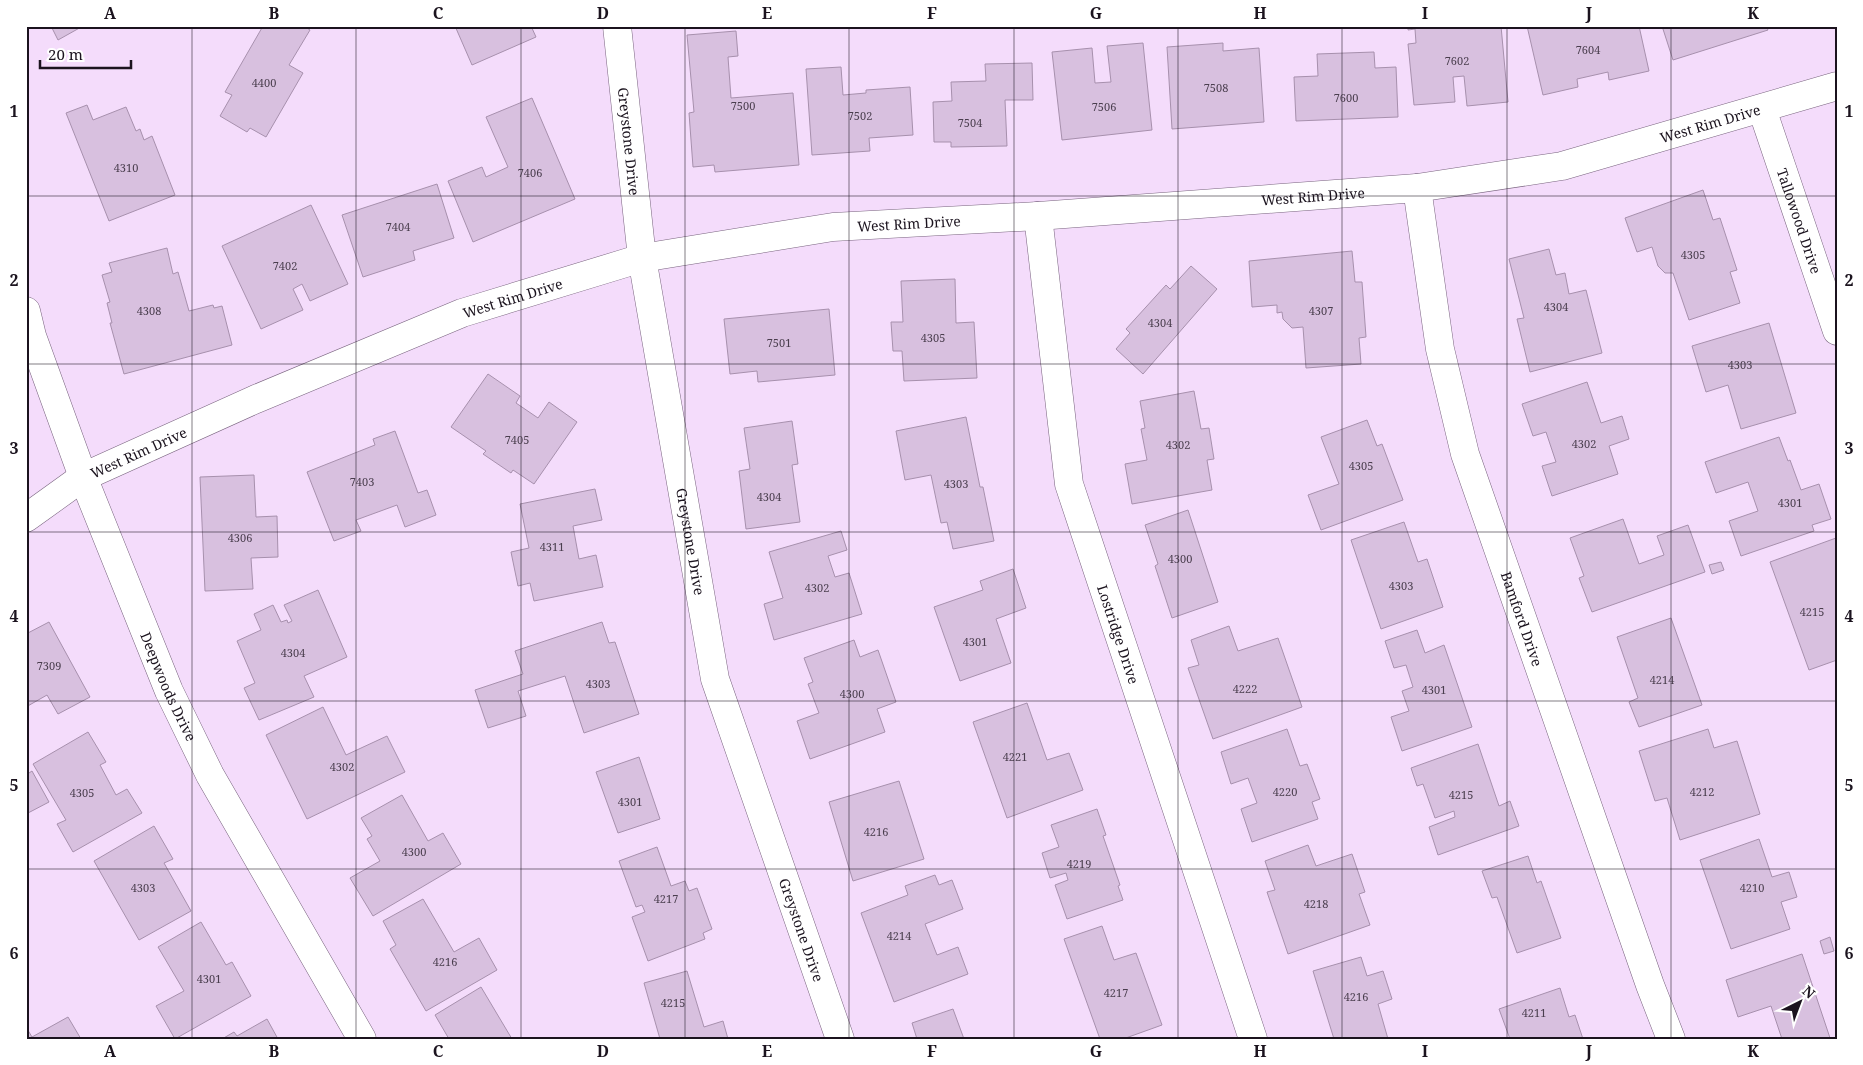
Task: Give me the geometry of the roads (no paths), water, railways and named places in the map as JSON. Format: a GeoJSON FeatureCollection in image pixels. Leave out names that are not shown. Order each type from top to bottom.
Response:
{"type":"FeatureCollection","features":[{"type":"Feature","properties":{"kind":"street","name":"Greystone Drive"},"geometry":{"type":"LineString","coordinates":[[616,26],[642,258],[715,679],[840,1039]]}},
{"type":"Feature","properties":{"kind":"street","name":"West Rim Drive"},"geometry":{"type":"LineString","coordinates":[[26,518],[83,477],[256,399],[462,314],[642,258],[833,227],[1038,216],[1417,188],[1562,166],[1837,86]]}},
{"type":"Feature","properties":{"kind":"street","name":"Tallowood Drive"},"geometry":{"type":"LineString","coordinates":[[1762,109],[1837,331]]}},
{"type":"Feature","properties":{"kind":"street","name":"Bamford Drive"},"geometry":{"type":"LineString","coordinates":[[1417,188],[1440,349],[1465,454],[1650,985],[1671,1039]]}},
{"type":"Feature","properties":{"kind":"street","name":"Lostridge Drive"},"geometry":{"type":"LineString","coordinates":[[1038,216],[1069,484],[1253,1039]]}},
{"type":"Feature","properties":{"kind":"street","name":"Deepwoods Drive"},"geometry":{"type":"LineString","coordinates":[[26,311],[32,336],[83,477],[169,691],[210,775],[362,1039]]}}]}
